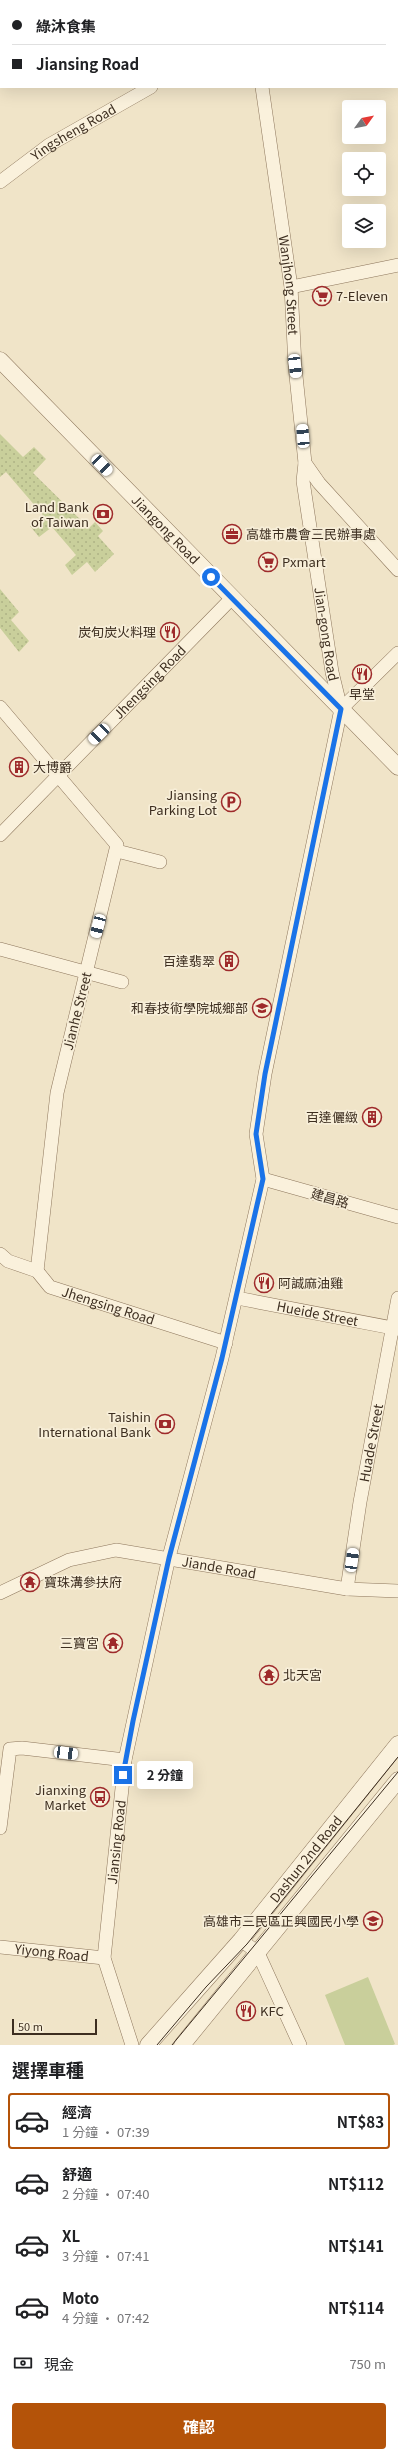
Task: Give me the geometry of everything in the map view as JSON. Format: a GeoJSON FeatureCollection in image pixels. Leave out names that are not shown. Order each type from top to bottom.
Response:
{"type":"FeatureCollection","features":[{"type":"Feature","properties":{"kind":"street","name":"Yingsheng Road"},"geometry":{"type":"LineString","coordinates":[[0,182],[49,145],[149,88]]}},
{"type":"Feature","properties":{"kind":"street","name":"Wanjhong Street"},"geometry":{"type":"LineString","coordinates":[[262,88],[291,287],[295,366],[305,463],[319,483],[398,570]]}},
{"type":"Feature","properties":{"kind":"street"},"geometry":{"type":"LineString","coordinates":[[291,287],[398,265]]}},
{"type":"Feature","properties":{"kind":"street","name":"Jiangong Road"},"geometry":{"type":"LineString","coordinates":[[0,360],[398,767]]}},
{"type":"Feature","properties":{"kind":"street","name":"Jian-gong Road"},"geometry":{"type":"LineString","coordinates":[[305,463],[303,480],[332,672],[341,709]]}},
{"type":"Feature","properties":{"kind":"street","name":"Jhengsing Road"},"geometry":{"type":"LineString","coordinates":[[0,835],[57,775],[173,660],[232,598]]}},
{"type":"Feature","properties":{"kind":"street"},"geometry":{"type":"LineString","coordinates":[[341,709],[398,653]]}},
{"type":"Feature","properties":{"kind":"street"},"geometry":{"type":"LineString","coordinates":[[0,707],[117,845],[117,851],[160,862]]}},
{"type":"Feature","properties":{"kind":"street","name":"Jiansing Road"},"geometry":{"type":"LineString","coordinates":[[132,2045],[104,1958],[125,1760],[169,1558],[226,1343],[263,1179],[256,1134],[265,1074],[341,709]]}},
{"type":"Feature","properties":{"kind":"street","name":"Jianhe Street"},"geometry":{"type":"LineString","coordinates":[[37,1271],[57,1093],[117,851]]}},
{"type":"Feature","properties":{"kind":"street"},"geometry":{"type":"LineString","coordinates":[[0,949],[122,982]]}},
{"type":"Feature","properties":{"kind":"street","name":"建昌路"},"geometry":{"type":"LineString","coordinates":[[263,1179],[398,1217]]}},
{"type":"Feature","properties":{"kind":"street"},"geometry":{"type":"LineString","coordinates":[[0,1254],[8,1261],[37,1271]]}},
{"type":"Feature","properties":{"kind":"street","name":"Jhengsing Road"},"geometry":{"type":"LineString","coordinates":[[37,1271],[50,1287],[226,1343]]}},
{"type":"Feature","properties":{"kind":"street","name":"Hueide Street"},"geometry":{"type":"LineString","coordinates":[[237,1298],[396,1328]]}},
{"type":"Feature","properties":{"kind":"street","name":"Huade Street"},"geometry":{"type":"LineString","coordinates":[[347,1589],[360,1502],[396,1328],[398,1298]]}},
{"type":"Feature","properties":{"kind":"street","name":"Jiande Road"},"geometry":{"type":"LineString","coordinates":[[0,1593],[69,1560],[116,1550],[347,1589],[398,1591]]}},
{"type":"Feature","properties":{"kind":"street","name":"Dashun 2nd Road"},"geometry":{"type":"LineString","coordinates":[[148,2045],[241,1940],[398,1744]]}},
{"type":"Feature","properties":{"kind":"street"},"geometry":{"type":"LineString","coordinates":[[0,1828],[10,1749],[22,1748],[125,1760]]}},
{"type":"Feature","properties":{"kind":"street","name":"Dashun 2nd Road"},"geometry":{"type":"LineString","coordinates":[[182,2045],[398,1780]]}},
{"type":"Feature","properties":{"kind":"street"},"geometry":{"type":"LineString","coordinates":[[241,1940],[258,1953],[300,2045]]}},
{"type":"Feature","properties":{"kind":"street","name":"Yiyong Road"},"geometry":{"type":"LineString","coordinates":[[0,1947],[104,1958]]}},
{"type":"Feature","properties":{"kind":"green space"},"geometry":{"type":"Polygon","coordinates":[[[0,434],[23,457],[34,447],[46,459],[33,473],[89,528],[95,522],[103,531],[98,536],[114,554],[95,572],[87,562],[72,575],[65,565],[76,555],[52,527],[39,537],[30,526],[43,515],[6,472],[0,477],[0,434]]]}},
{"type":"Feature","properties":{"kind":"green space"},"geometry":{"type":"Polygon","coordinates":[[[0,589],[19,612],[11,620],[29,641],[19,652],[0,628],[0,589]]]}},
{"type":"Feature","properties":{"kind":"green space"},"geometry":{"type":"Polygon","coordinates":[[[368,1977],[395,2044],[393,2045],[345,2045],[325,1995],[368,1977]]]}},
{"type":"Feature","properties":{"kind":"tram line"},"geometry":{"type":"LineString","coordinates":[[157,2045],[206,1987],[247,1944],[398,1757]]}},
{"type":"Feature","properties":{"kind":"tram line"},"geometry":{"type":"LineString","coordinates":[[172,2045],[398,1772]]}},
{"type":"Feature","properties":{"kind":"place","name":"7-Eleven"},"geometry":{"type":"Point","coordinates":[322,296]}},
{"type":"Feature","properties":{"kind":"place","name":"Land Bank of Taiwan"},"geometry":{"type":"Point","coordinates":[103,514]}},
{"type":"Feature","properties":{"kind":"place","name":"高雄市農會三民辦事處"},"geometry":{"type":"Point","coordinates":[232,534]}},
{"type":"Feature","properties":{"kind":"place","name":"Pxmart"},"geometry":{"type":"Point","coordinates":[268,562]}},
{"type":"Feature","properties":{"kind":"place","name":"炭旬炭火料理"},"geometry":{"type":"Point","coordinates":[170,632]}},
{"type":"Feature","properties":{"kind":"place","name":"早堂"},"geometry":{"type":"Point","coordinates":[362,674]}},
{"type":"Feature","properties":{"kind":"place","name":"大博爵"},"geometry":{"type":"Point","coordinates":[19,767]}},
{"type":"Feature","properties":{"kind":"place","name":"Jiansing Parking Lot"},"geometry":{"type":"Point","coordinates":[231,802]}},
{"type":"Feature","properties":{"kind":"place","name":"百達翡翠"},"geometry":{"type":"Point","coordinates":[229,961]}},
{"type":"Feature","properties":{"kind":"place","name":"和春技術學院城鄉部"},"geometry":{"type":"Point","coordinates":[262,1008]}},
{"type":"Feature","properties":{"kind":"place","name":"百達儷緻"},"geometry":{"type":"Point","coordinates":[372,1117]}},
{"type":"Feature","properties":{"kind":"place","name":"阿誠麻油雞"},"geometry":{"type":"Point","coordinates":[264,1283]}},
{"type":"Feature","properties":{"kind":"place","name":"Taishin International Bank"},"geometry":{"type":"Point","coordinates":[165,1424]}},
{"type":"Feature","properties":{"kind":"place","name":"寶珠溝參扶府"},"geometry":{"type":"Point","coordinates":[30,1582]}},
{"type":"Feature","properties":{"kind":"place","name":"三寶宮"},"geometry":{"type":"Point","coordinates":[113,1643]}},
{"type":"Feature","properties":{"kind":"place","name":"北天宮"},"geometry":{"type":"Point","coordinates":[269,1675]}},
{"type":"Feature","properties":{"kind":"place","name":"Jianxing Market"},"geometry":{"type":"Point","coordinates":[100,1797]}},
{"type":"Feature","properties":{"kind":"place","name":"高雄市三民區正興國民小學"},"geometry":{"type":"Point","coordinates":[373,1921]}},
{"type":"Feature","properties":{"kind":"place","name":"KFC"},"geometry":{"type":"Point","coordinates":[246,2011]}},
{"type":"Feature","properties":{"kind":"route"},"geometry":{"type":"LineString","coordinates":[[123,1775],[133,1721],[157,1620],[157,1608],[222,1358],[244,1268],[263,1179],[256,1134],[265,1074],[293,942],[301,894],[341,709],[211,577]]}}]}
